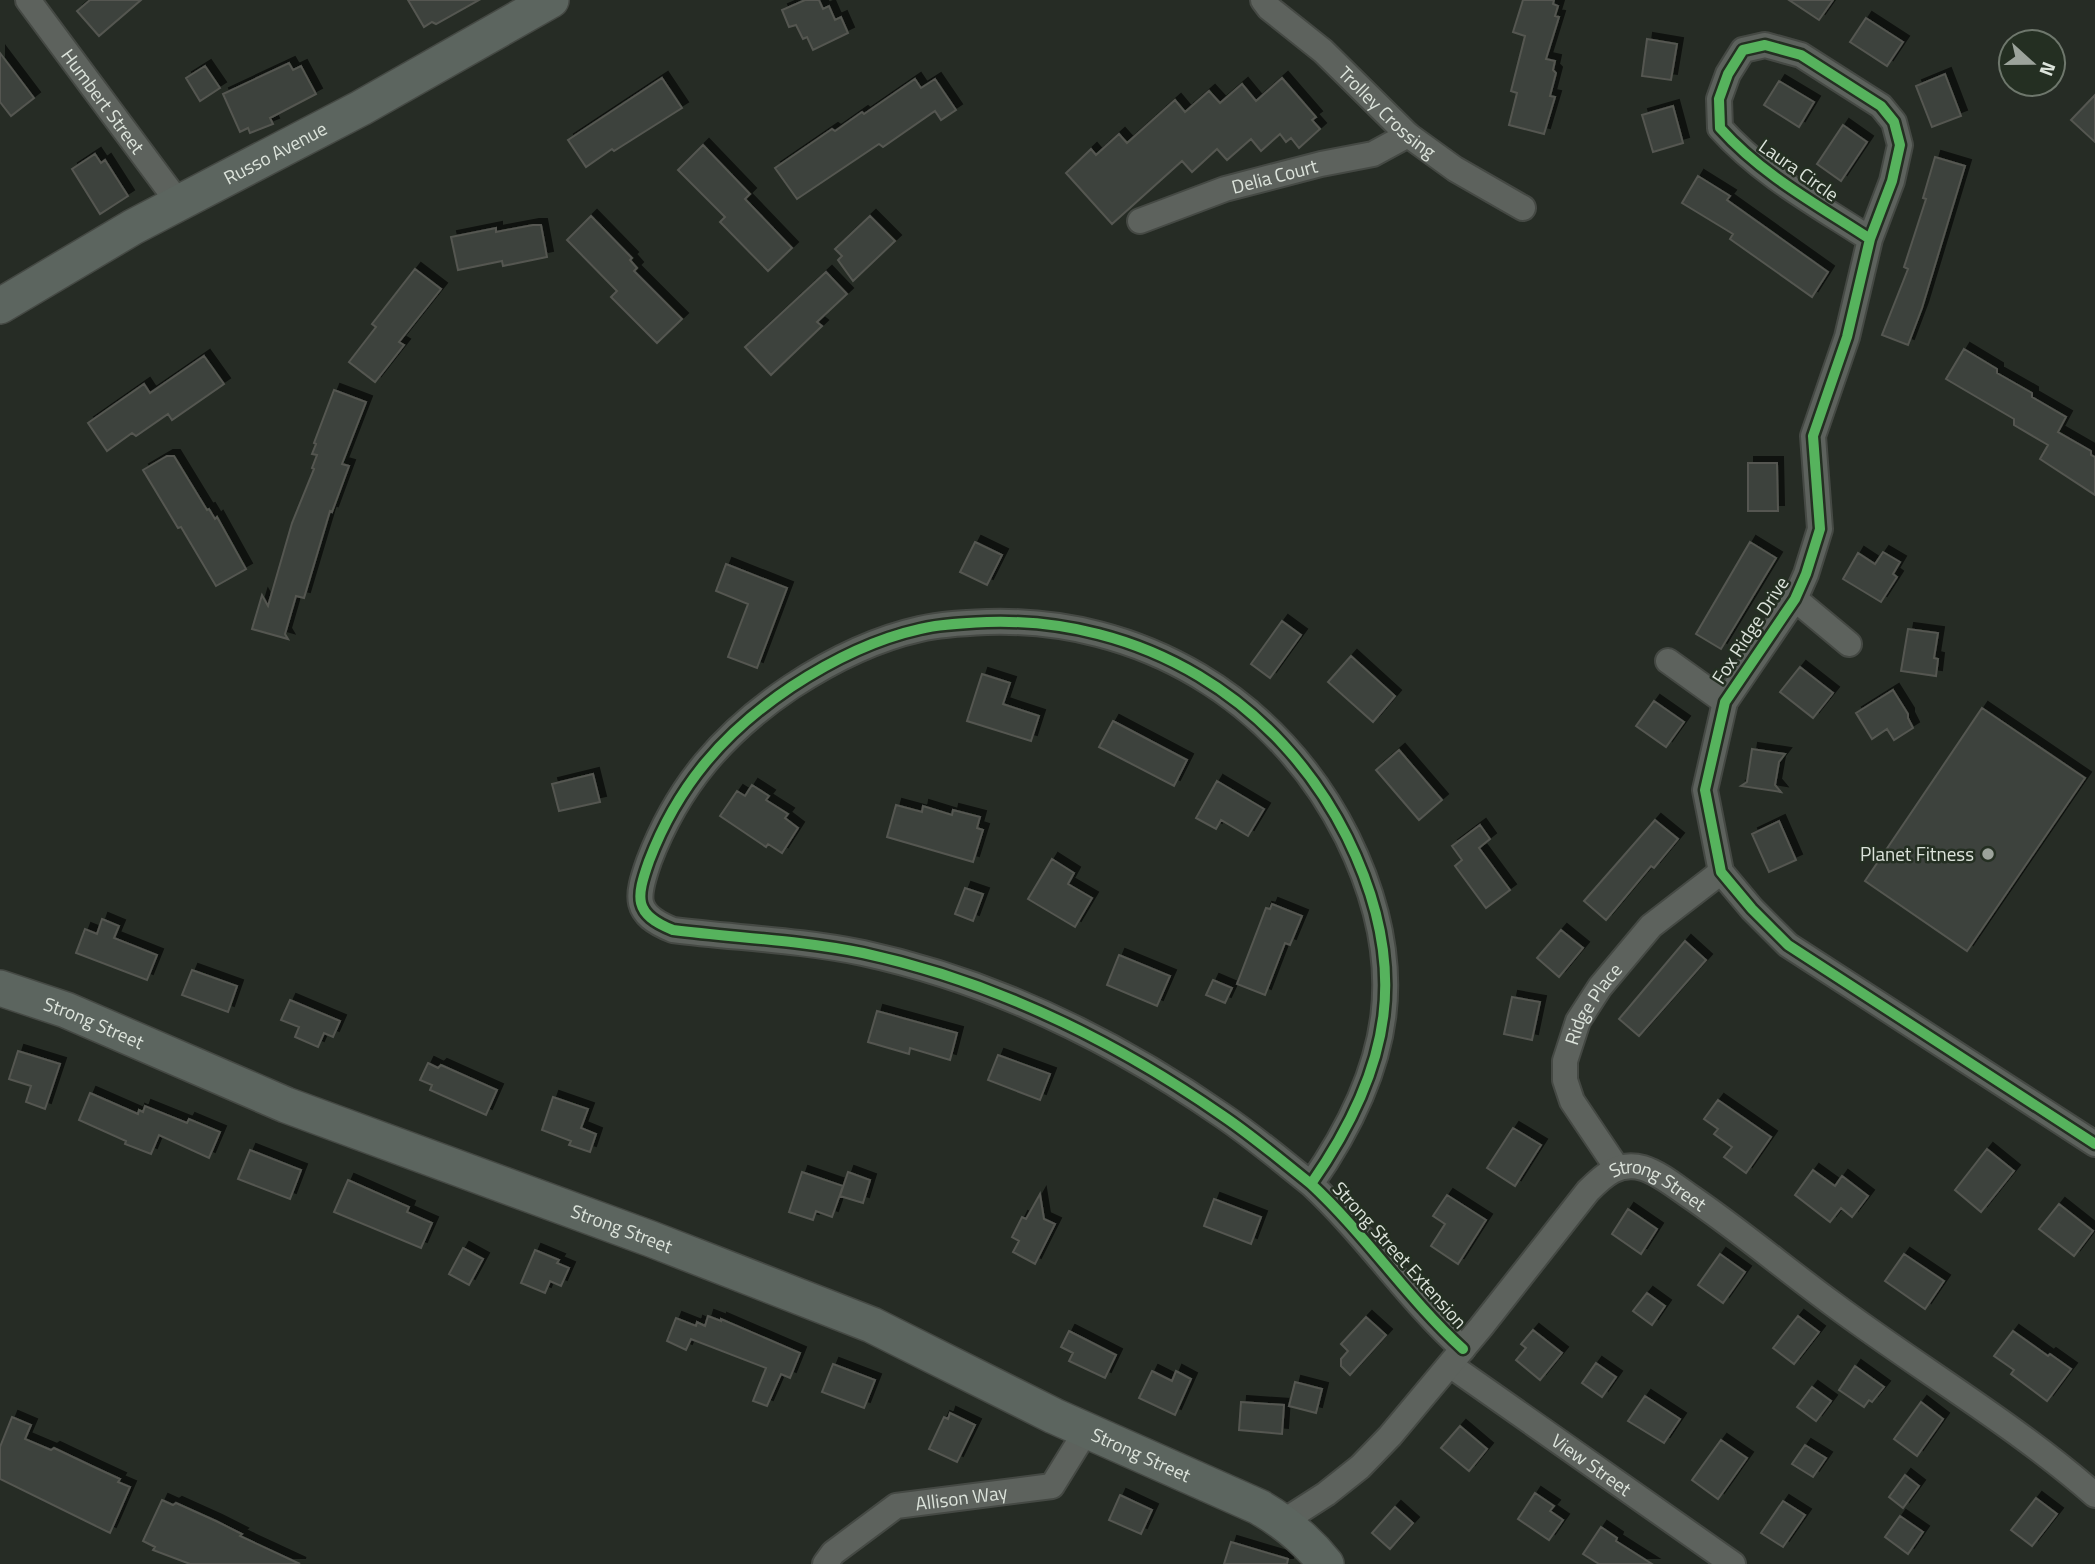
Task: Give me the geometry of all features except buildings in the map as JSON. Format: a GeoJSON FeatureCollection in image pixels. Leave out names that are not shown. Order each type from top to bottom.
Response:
{"type":"FeatureCollection","features":[{"type":"Feature","properties":{"kind":"street","name":"Humbert Street"},"geometry":{"type":"LineString","coordinates":[[28,0],[178,202]]}},
{"type":"Feature","properties":{"kind":"street","name":"Russo Avenue"},"geometry":{"type":"LineString","coordinates":[[0,306],[178,202],[361,108],[551,0]]}},
{"type":"Feature","properties":{"kind":"street","name":"Trolley Crossing"},"geometry":{"type":"LineString","coordinates":[[1263,0],[1269,8],[1323,51],[1408,135],[1455,169],[1523,208]]}},
{"type":"Feature","properties":{"kind":"street","name":"Laura Circle"},"geometry":{"type":"LineString","coordinates":[[1870,239],[1763,170],[1740,150],[1720,128],[1719,99],[1728,74],[1743,50],[1765,45],[1801,55],[1881,106],[1894,122]]}},
{"type":"Feature","properties":{"kind":"street","name":"Fox Ridge Drive"},"geometry":{"type":"LineString","coordinates":[[1894,122],[1899,145],[1892,181],[1870,239],[1847,337],[1813,436],[1820,529],[1795,599],[1726,702],[1705,790],[1721,872],[1752,909],[1788,945],[2095,1144]]}},
{"type":"Feature","properties":{"kind":"street","name":"Delia Court"},"geometry":{"type":"LineString","coordinates":[[1140,221],[1225,189],[1321,164],[1373,154],[1408,135]]}},
{"type":"Feature","properties":{"kind":"street"},"geometry":{"type":"LineString","coordinates":[[1795,599],[1849,643]]}},
{"type":"Feature","properties":{"kind":"street","name":"Strong Street Extension"},"geometry":{"type":"LineString","coordinates":[[1311,1184],[1338,1145],[1356,1112],[1381,1034],[1387,995],[1384,951],[1378,919],[1355,854],[1337,817],[1313,779],[1259,720],[1208,680],[1167,658],[1126,641],[1076,627],[1012,621],[963,623],[919,629],[879,642],[837,661],[813,673],[771,701],[738,727],[708,757],[685,790],[664,827],[640,888],[643,909],[653,922],[673,930],[809,943],[924,970],[999,995],[1050,1016],[1154,1071],[1224,1116],[1311,1184],[1332,1204],[1434,1320],[1457,1357]]}},
{"type":"Feature","properties":{"kind":"street"},"geometry":{"type":"LineString","coordinates":[[1668,661],[1726,702]]}},
{"type":"Feature","properties":{"kind":"street","name":"Ridge Place"},"geometry":{"type":"LineString","coordinates":[[1618,1168],[1572,1101],[1565,1080],[1564,1061],[1578,1021],[1600,987],[1651,926],[1721,872]]}},
{"type":"Feature","properties":{"kind":"street","name":"Strong Street"},"geometry":{"type":"LineString","coordinates":[[0,988],[66,1010],[286,1105],[650,1239],[872,1325],[1086,1431],[1234,1495],[1284,1521],[1326,1494],[1360,1467],[1391,1436],[1588,1191],[1605,1174],[1629,1166],[1645,1168],[1693,1198],[1852,1318],[2037,1446],[2095,1495]]}},
{"type":"Feature","properties":{"kind":"street","name":"View Street"},"geometry":{"type":"LineString","coordinates":[[1457,1357],[1733,1564]]}},
{"type":"Feature","properties":{"kind":"street","name":"Allison Way"},"geometry":{"type":"LineString","coordinates":[[825,1564],[833,1553],[896,1506],[1052,1486],[1086,1431]]}},
{"type":"Feature","properties":{"kind":"street"},"geometry":{"type":"LineString","coordinates":[[1284,1521],[1326,1564]]}},
{"type":"Feature","properties":{"kind":"cycle path"},"geometry":{"type":"LineString","coordinates":[[1870,239],[1772,175],[1720,128],[1719,99],[1728,74],[1743,50],[1765,45],[1801,55],[1881,106],[1894,122],[1900,145],[1892,181],[1870,239],[1847,337],[1813,436],[1820,529],[1806,574],[1795,599],[1725,702],[1705,790],[1721,872],[1752,909],[1788,945],[2095,1144]]}},
{"type":"Feature","properties":{"kind":"cycle path"},"geometry":{"type":"LineString","coordinates":[[1311,1184],[1246,1132],[1182,1089],[1096,1039],[1005,997],[911,965],[863,953],[792,942],[673,930],[660,924],[644,911],[640,895],[649,861],[674,808],[706,762],[745,722],[767,704],[837,660],[903,633],[944,625],[987,622],[1044,624],[1099,634],[1150,651],[1199,676],[1243,707],[1283,744],[1318,788],[1347,837],[1367,884],[1380,930],[1385,973],[1383,1016],[1375,1058],[1360,1099],[1311,1184],[1463,1349]]}},
{"type":"Feature","properties":{"kind":"place","name":"Planet Fitness"},"geometry":{"type":"Point","coordinates":[1988,854]}}]}
